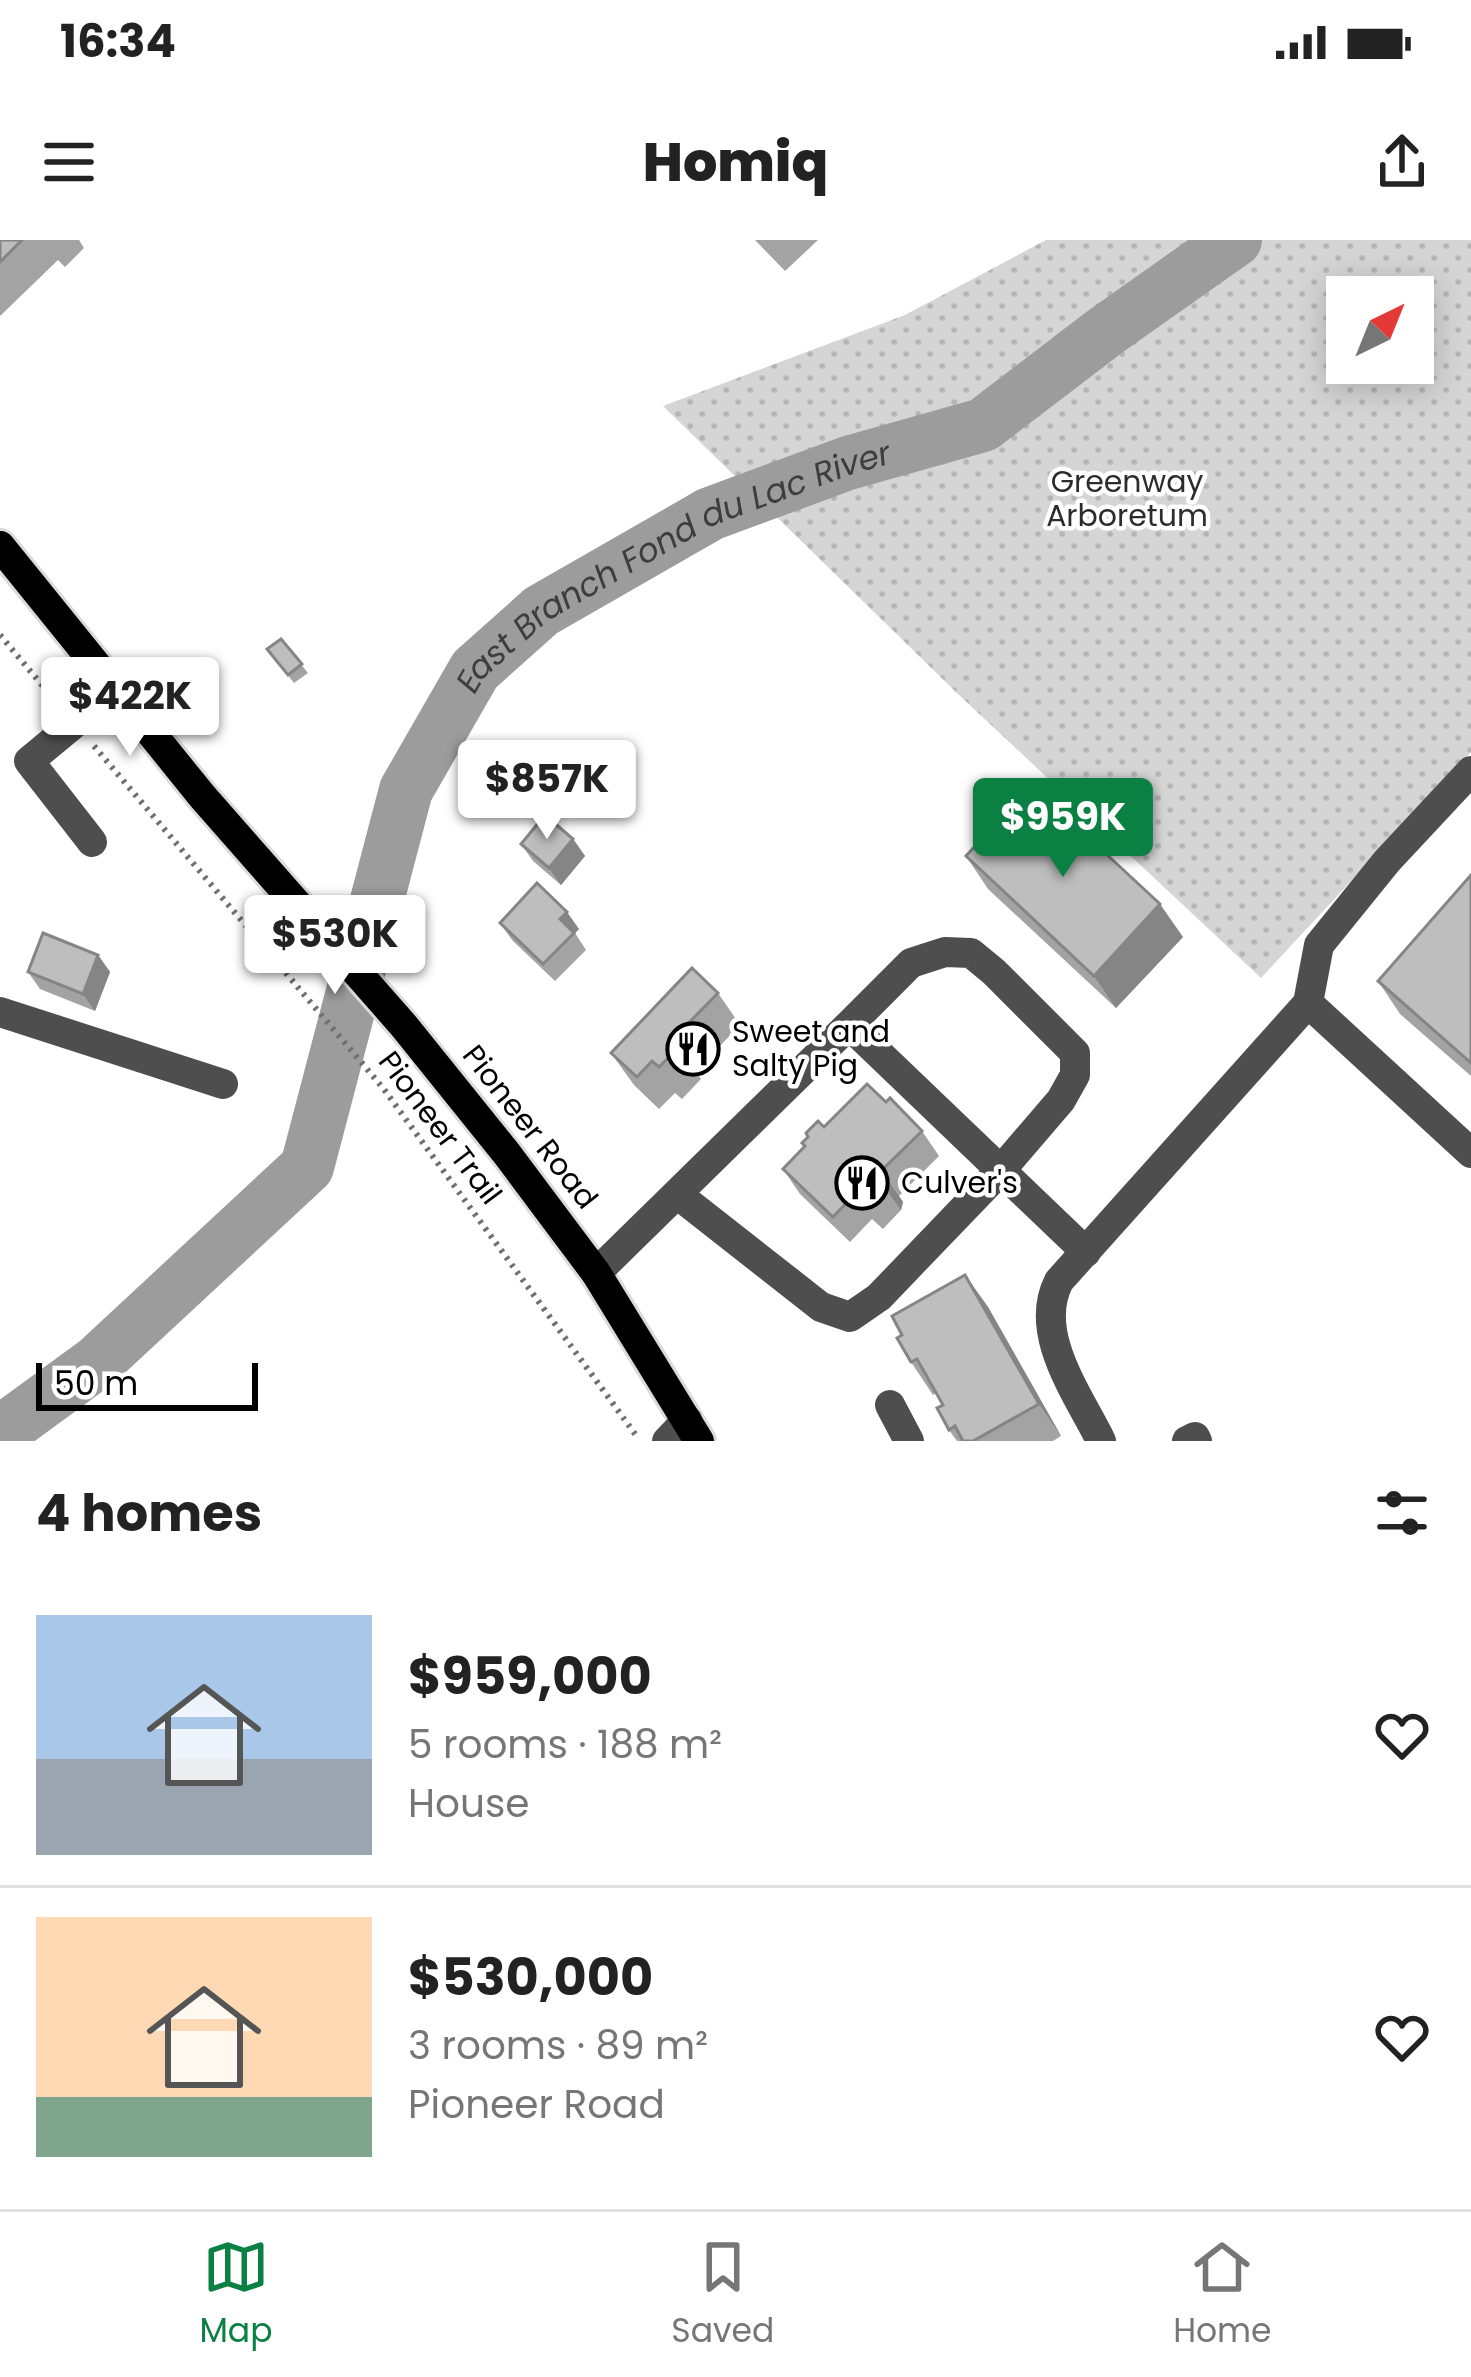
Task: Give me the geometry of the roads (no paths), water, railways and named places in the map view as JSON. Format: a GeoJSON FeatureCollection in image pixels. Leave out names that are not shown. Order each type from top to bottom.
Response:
{"type":"FeatureCollection","features":[{"type":"Feature","properties":{"kind":"main road","name":"Pioneer Road"},"geometry":{"type":"LineString","coordinates":[[0,546],[202,796],[404,1026],[507,1154],[596,1273],[684,1434]]}},
{"type":"Feature","properties":{"kind":"street"},"geometry":{"type":"LineString","coordinates":[[92,842],[29,761],[116,689]]}},
{"type":"Feature","properties":{"kind":"street"},"geometry":{"type":"LineString","coordinates":[[1101,1441],[1054,1345],[1049,1324],[1054,1291],[1308,1003],[1319,945],[1387,861],[1471,771]]}},
{"type":"Feature","properties":{"kind":"street"},"geometry":{"type":"LineString","coordinates":[[596,1273],[911,963],[945,952],[970,953],[1075,1053],[1075,1075],[1061,1100],[879,1297],[850,1317],[820,1307],[677,1194]]}},
{"type":"Feature","properties":{"kind":"street"},"geometry":{"type":"LineString","coordinates":[[1308,1003],[1471,1153]]}},
{"type":"Feature","properties":{"kind":"street"},"geometry":{"type":"LineString","coordinates":[[0,1012],[223,1084]]}},
{"type":"Feature","properties":{"kind":"street"},"geometry":{"type":"LineString","coordinates":[[849,1025],[1085,1252]]}},
{"type":"Feature","properties":{"kind":"street"},"geometry":{"type":"LineString","coordinates":[[890,1405],[909,1441]]}},
{"type":"Feature","properties":{"kind":"street"},"geometry":{"type":"LineString","coordinates":[[1187,1441],[1195,1437],[1197,1441]]}},
{"type":"Feature","properties":{"kind":"waterway","name":"East Branch Fond du Lac River"},"geometry":{"type":"LineString","coordinates":[[0,1433],[97,1362],[307,1167],[406,790],[475,670],[541,611],[710,514],[848,463],[983,425],[1235,240]]}},
{"type":"Feature","properties":{"kind":"place","name":"Sweet and Salty Pig"},"geometry":{"type":"Point","coordinates":[693,1049]}},
{"type":"Feature","properties":{"kind":"place","name":"Culver's"},"geometry":{"type":"Point","coordinates":[862,1183]}},
{"type":"Feature","properties":{"kind":"park label","name":"Greenway Arboretum"},"geometry":{"type":"Point","coordinates":[1127,499]}}]}
